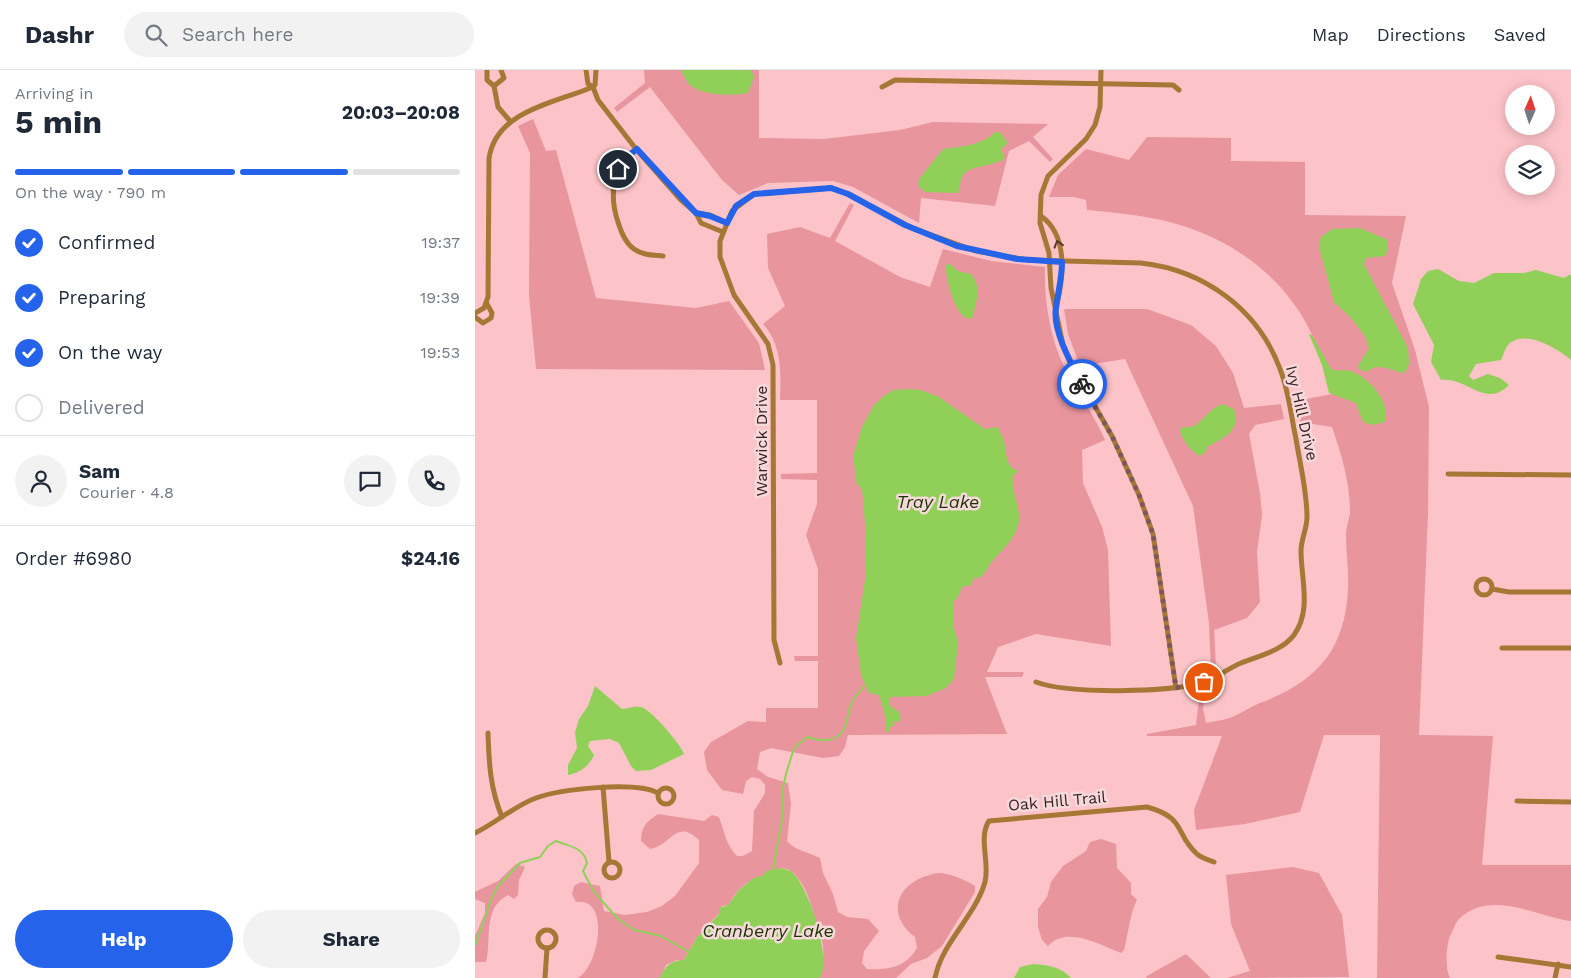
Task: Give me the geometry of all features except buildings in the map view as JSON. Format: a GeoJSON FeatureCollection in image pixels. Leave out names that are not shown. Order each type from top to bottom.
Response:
{"type":"FeatureCollection","features":[{"type":"Feature","properties":{"kind":"street"},"geometry":{"type":"LineString","coordinates":[[487,70],[487,80],[494,86],[498,108],[510,121]]}},
{"type":"Feature","properties":{"kind":"street"},"geometry":{"type":"LineString","coordinates":[[494,86],[503,78],[501,70]]}},
{"type":"Feature","properties":{"kind":"street"},"geometry":{"type":"LineString","coordinates":[[586,70],[588,84],[593,87],[598,100],[637,149],[696,213],[701,223],[723,232]]}},
{"type":"Feature","properties":{"kind":"street"},"geometry":{"type":"LineString","coordinates":[[475,317],[483,323],[491,318],[492,312],[487,304],[489,159],[496,139],[510,121],[593,87],[595,85],[596,70]]}},
{"type":"Feature","properties":{"kind":"street"},"geometry":{"type":"LineString","coordinates":[[1101,70],[1100,107],[1095,124],[1086,139],[1048,176],[1041,196],[1040,223],[1050,261],[1051,288],[1063,345],[1072,366],[1112,436],[1139,495],[1153,534],[1176,688]]}},
{"type":"Feature","properties":{"kind":"street"},"geometry":{"type":"LineString","coordinates":[[882,87],[895,80],[1101,82],[1173,85],[1179,90]]}},
{"type":"Feature","properties":{"kind":"street"},"geometry":{"type":"LineString","coordinates":[[637,149],[623,160],[618,169],[613,194],[615,212],[621,232],[632,248],[639,253],[663,256]]}},
{"type":"Feature","properties":{"kind":"street","name":"Ivy Hill Drive"},"geometry":{"type":"LineString","coordinates":[[723,232],[736,206],[754,194],[831,188],[848,194],[905,225],[957,246],[999,256],[1050,261],[1157,264],[1191,274],[1234,302],[1257,326],[1275,355],[1285,384],[1302,474],[1307,518],[1301,550],[1304,608],[1299,626],[1293,637],[1281,647],[1233,666],[1204,682],[1176,688],[1059,688],[1036,682]]}},
{"type":"Feature","properties":{"kind":"street"},"geometry":{"type":"LineString","coordinates":[[696,213],[727,223]]}},
{"type":"Feature","properties":{"kind":"street"},"geometry":{"type":"LineString","coordinates":[[1041,216],[1048,221],[1055,234],[1062,262],[1061,283],[1055,309]]}},
{"type":"Feature","properties":{"kind":"street","name":"Warwick Drive"},"geometry":{"type":"LineString","coordinates":[[723,232],[720,257],[728,283],[768,344],[773,366],[773,640],[780,663]]}},
{"type":"Feature","properties":{"kind":"street"},"geometry":{"type":"LineString","coordinates":[[475,313],[487,304]]}},
{"type":"Feature","properties":{"kind":"street"},"geometry":{"type":"LineString","coordinates":[[1448,474],[1571,475]]}},
{"type":"Feature","properties":{"kind":"street"},"geometry":{"type":"LineString","coordinates":[[1492,589],[1509,592],[1571,592]]}},
{"type":"Feature","properties":{"kind":"street"},"geometry":{"type":"LineString","coordinates":[[1502,648],[1571,648]]}},
{"type":"Feature","properties":{"kind":"street"},"geometry":{"type":"LineString","coordinates":[[488,732],[489,774],[493,796],[502,817]]}},
{"type":"Feature","properties":{"kind":"street"},"geometry":{"type":"LineString","coordinates":[[603,787],[609,862]]}},
{"type":"Feature","properties":{"kind":"street"},"geometry":{"type":"LineString","coordinates":[[475,833],[536,798],[603,787],[638,788],[658,793]]}},
{"type":"Feature","properties":{"kind":"street"},"geometry":{"type":"LineString","coordinates":[[1517,801],[1571,802]]}},
{"type":"Feature","properties":{"kind":"street","name":"Oak Hill Trail"},"geometry":{"type":"LineString","coordinates":[[935,978],[943,955],[967,918],[985,882],[987,872],[985,828],[989,821],[1147,807],[1162,811],[1170,816],[1198,856],[1215,862]]}},
{"type":"Feature","properties":{"kind":"street"},"geometry":{"type":"LineString","coordinates":[[545,978],[547,948]]}},
{"type":"Feature","properties":{"kind":"street"},"geometry":{"type":"LineString","coordinates":[[1499,957],[1571,967]]}},
{"type":"Feature","properties":{"kind":"street"},"geometry":{"type":"LineString","coordinates":[[1555,978],[1558,964]]}},
{"type":"Feature","properties":{"kind":"shaded area"},"geometry":{"type":"Polygon","coordinates":[[[644,70],[759,70],[759,138],[824,139],[900,130],[933,122],[1048,124],[1033,137],[1053,159],[1050,162],[1029,141],[1009,151],[995,206],[921,198],[919,223],[853,187],[833,181],[768,183],[739,195],[722,180],[650,87],[617,112],[614,108],[645,83],[644,70]]]}},
{"type":"Feature","properties":{"kind":"shaded area"},"geometry":{"type":"Polygon","coordinates":[[[533,119],[546,151],[556,150],[596,298],[696,308],[729,301],[759,343],[765,370],[536,369],[529,296],[530,153],[518,126],[533,119]]]}},
{"type":"Feature","properties":{"kind":"shaded area"},"geometry":{"type":"Polygon","coordinates":[[[1147,137],[1231,138],[1231,161],[1305,162],[1305,215],[1406,216],[1392,283],[1415,350],[1429,407],[1428,512],[1419,735],[1493,736],[1482,865],[1571,865],[1571,921],[1499,905],[1471,910],[1459,919],[1450,936],[1447,963],[1450,978],[1377,978],[1380,735],[1324,735],[1300,812],[1245,824],[1196,830],[1194,810],[1222,736],[1147,736],[1147,734],[1196,725],[1200,690],[1206,689],[1203,709],[1206,723],[1223,720],[1280,695],[1312,674],[1324,661],[1334,647],[1346,611],[1348,582],[1346,532],[1350,513],[1345,469],[1332,427],[1300,422],[1296,401],[1332,394],[1324,365],[1301,314],[1267,274],[1225,244],[1177,224],[1127,214],[1087,210],[1086,200],[1074,197],[1049,197],[1058,175],[1086,149],[1129,160],[1147,137]]]}},
{"type":"Feature","properties":{"kind":"shaded area"},"geometry":{"type":"Polygon","coordinates":[[[850,203],[854,205],[835,241],[900,277],[930,287],[943,249],[991,261],[1045,267],[1047,309],[1053,337],[1069,376],[1105,440],[1082,450],[1083,483],[1102,527],[1108,550],[1111,646],[1036,634],[998,647],[987,672],[1024,672],[1022,677],[985,677],[1007,734],[848,735],[845,747],[839,756],[823,758],[771,748],[760,752],[757,769],[768,777],[788,783],[791,804],[787,841],[798,849],[820,858],[823,873],[833,894],[838,912],[847,917],[868,919],[879,931],[864,951],[862,963],[867,969],[889,968],[901,964],[917,948],[915,937],[901,921],[898,913],[900,896],[913,882],[938,873],[957,877],[975,886],[975,892],[942,946],[927,958],[911,964],[896,978],[820,978],[823,962],[823,944],[810,902],[798,878],[788,869],[784,868],[756,878],[742,887],[728,905],[722,906],[719,913],[697,937],[684,960],[677,960],[666,965],[660,978],[577,978],[591,962],[598,935],[598,921],[594,910],[587,903],[576,902],[572,894],[574,886],[581,882],[600,886],[604,911],[625,915],[647,912],[662,906],[675,896],[699,863],[699,840],[691,834],[679,832],[664,843],[650,849],[641,841],[642,832],[647,822],[658,814],[704,821],[712,815],[719,817],[733,852],[737,856],[743,856],[752,851],[754,811],[765,793],[765,785],[760,779],[752,777],[746,781],[743,794],[722,790],[707,770],[704,752],[711,742],[748,721],[766,722],[766,708],[818,708],[818,661],[795,661],[794,656],[818,656],[818,569],[806,535],[817,504],[817,480],[781,479],[781,474],[817,473],[817,400],[780,400],[780,369],[777,350],[774,341],[763,324],[785,306],[768,268],[767,234],[800,227],[830,238],[850,203]]]}},
{"type":"Feature","properties":{"kind":"shaded area"},"geometry":{"type":"Polygon","coordinates":[[[1064,309],[1147,309],[1191,325],[1216,346],[1233,373],[1244,408],[1281,404],[1284,419],[1255,425],[1249,434],[1260,493],[1262,515],[1257,552],[1260,602],[1247,618],[1214,630],[1216,667],[1211,670],[1209,623],[1193,506],[1125,359],[1080,366],[1068,334],[1064,309]]]}},
{"type":"Feature","properties":{"kind":"shaded area"},"geometry":{"type":"Polygon","coordinates":[[[1101,839],[1116,844],[1117,868],[1131,883],[1131,894],[1137,900],[1124,950],[1121,953],[1094,942],[1074,937],[1064,937],[1048,946],[1042,940],[1038,927],[1038,909],[1047,897],[1051,882],[1063,866],[1086,851],[1090,842],[1101,839]]]}},
{"type":"Feature","properties":{"kind":"shaded area"},"geometry":{"type":"Polygon","coordinates":[[[516,864],[525,867],[519,880],[518,895],[514,899],[508,895],[494,908],[489,925],[486,962],[475,962],[475,936],[485,913],[485,903],[475,899],[475,892],[498,881],[516,864]]]}},
{"type":"Feature","properties":{"kind":"shaded area"},"geometry":{"type":"Polygon","coordinates":[[[1293,867],[1319,873],[1342,915],[1349,977],[1227,978],[1250,971],[1231,924],[1226,875],[1293,867]]]}},
{"type":"Feature","properties":{"kind":"shaded area"},"geometry":{"type":"Polygon","coordinates":[[[1186,954],[1211,978],[1146,978],[1147,976],[1186,954]]]}},
{"type":"Feature","properties":{"kind":"water"},"geometry":{"type":"Polygon","coordinates":[[[681,70],[751,70],[754,77],[748,93],[734,95],[717,94],[694,88],[688,83],[681,70]]]}},
{"type":"Feature","properties":{"kind":"water"},"geometry":{"type":"Polygon","coordinates":[[[995,132],[1000,132],[1008,143],[1001,149],[1005,158],[965,173],[961,179],[958,193],[925,192],[918,186],[919,179],[943,149],[978,143],[995,132]]]}},
{"type":"Feature","properties":{"kind":"water"},"geometry":{"type":"Polygon","coordinates":[[[1360,228],[1388,240],[1388,249],[1385,256],[1366,258],[1364,264],[1408,348],[1409,364],[1405,373],[1381,367],[1376,367],[1366,372],[1359,369],[1358,366],[1369,348],[1365,336],[1350,317],[1334,302],[1319,247],[1321,237],[1332,229],[1360,228]]]}},
{"type":"Feature","properties":{"kind":"water"},"geometry":{"type":"Polygon","coordinates":[[[950,264],[958,271],[971,274],[976,284],[977,300],[973,317],[970,319],[960,312],[952,297],[946,271],[946,265],[950,264]]]}},
{"type":"Feature","properties":{"kind":"water"},"geometry":{"type":"Polygon","coordinates":[[[1438,269],[1459,281],[1474,283],[1494,273],[1524,273],[1536,270],[1564,278],[1571,274],[1571,360],[1542,342],[1525,339],[1517,340],[1508,345],[1501,360],[1476,364],[1469,376],[1473,380],[1488,374],[1500,378],[1509,385],[1500,392],[1484,393],[1451,380],[1441,380],[1431,362],[1434,345],[1413,304],[1421,279],[1428,271],[1438,269]]]}},
{"type":"Feature","properties":{"kind":"water"},"geometry":{"type":"Polygon","coordinates":[[[1309,334],[1312,335],[1331,369],[1351,371],[1372,385],[1385,407],[1385,422],[1373,425],[1363,422],[1356,403],[1329,393],[1322,365],[1309,334]]]}},
{"type":"Feature","properties":{"kind":"water","name":"Tray Lake"},"geometry":{"type":"Polygon","coordinates":[[[894,390],[921,390],[939,397],[985,429],[998,427],[1009,463],[1011,467],[1019,471],[1013,475],[1013,481],[1019,518],[1016,531],[1009,543],[983,575],[979,578],[974,578],[971,585],[962,587],[957,599],[953,601],[953,625],[958,642],[954,679],[946,688],[927,696],[889,697],[889,705],[899,712],[901,719],[898,722],[892,721],[895,725],[889,727],[889,732],[885,731],[886,719],[879,695],[869,693],[861,675],[856,638],[866,573],[866,535],[862,488],[857,485],[853,456],[862,427],[874,405],[894,390]]]}},
{"type":"Feature","properties":{"kind":"water"},"geometry":{"type":"Polygon","coordinates":[[[1222,404],[1234,409],[1236,417],[1233,429],[1207,447],[1205,453],[1199,456],[1184,440],[1180,428],[1195,426],[1214,408],[1222,404]]]}},
{"type":"Feature","properties":{"kind":"water"},"geometry":{"type":"Polygon","coordinates":[[[595,686],[622,709],[636,706],[646,709],[665,728],[684,754],[651,770],[636,771],[631,766],[619,743],[610,739],[590,741],[588,746],[594,755],[592,759],[580,771],[568,775],[568,765],[577,748],[575,733],[579,719],[588,706],[595,686]]]}},
{"type":"Feature","properties":{"kind":"water","name":"Cranberry Lake"},"geometry":{"type":"Polygon","coordinates":[[[780,868],[794,874],[807,895],[821,942],[823,969],[820,978],[660,978],[669,964],[684,960],[697,937],[719,914],[719,908],[728,905],[738,891],[752,879],[764,875],[766,871],[780,868]]]}},
{"type":"Feature","properties":{"kind":"water"},"geometry":{"type":"Polygon","coordinates":[[[1033,964],[1054,967],[1063,971],[1071,978],[1014,978],[1020,967],[1033,964]]]}},
{"type":"Feature","properties":{"kind":"waterway"},"geometry":{"type":"LineString","coordinates":[[773,869],[783,814],[783,787],[794,748],[807,737],[830,740],[839,735],[846,724],[852,702],[864,686]]}},
{"type":"Feature","properties":{"kind":"waterway"},"geometry":{"type":"LineString","coordinates":[[475,946],[492,897],[498,886],[520,863],[540,857],[548,846],[556,841],[575,848],[583,854],[587,863],[583,871],[594,892],[619,920],[635,930],[661,936],[689,952]]}},
{"type":"Feature","properties":{"kind":"way so far"},"geometry":{"type":"LineString","coordinates":[[1082,384],[1100,412],[1112,436],[1139,495],[1153,534],[1176,688],[1204,682]]}},
{"type":"Feature","properties":{"kind":"route"},"geometry":{"type":"LineString","coordinates":[[618,169],[623,160],[637,149],[680,199],[696,213],[727,223],[736,206],[754,194],[779,190],[831,188],[848,194],[905,225],[957,246],[1017,259],[1062,262],[1061,283],[1055,309],[1063,345],[1082,384]]}}]}
